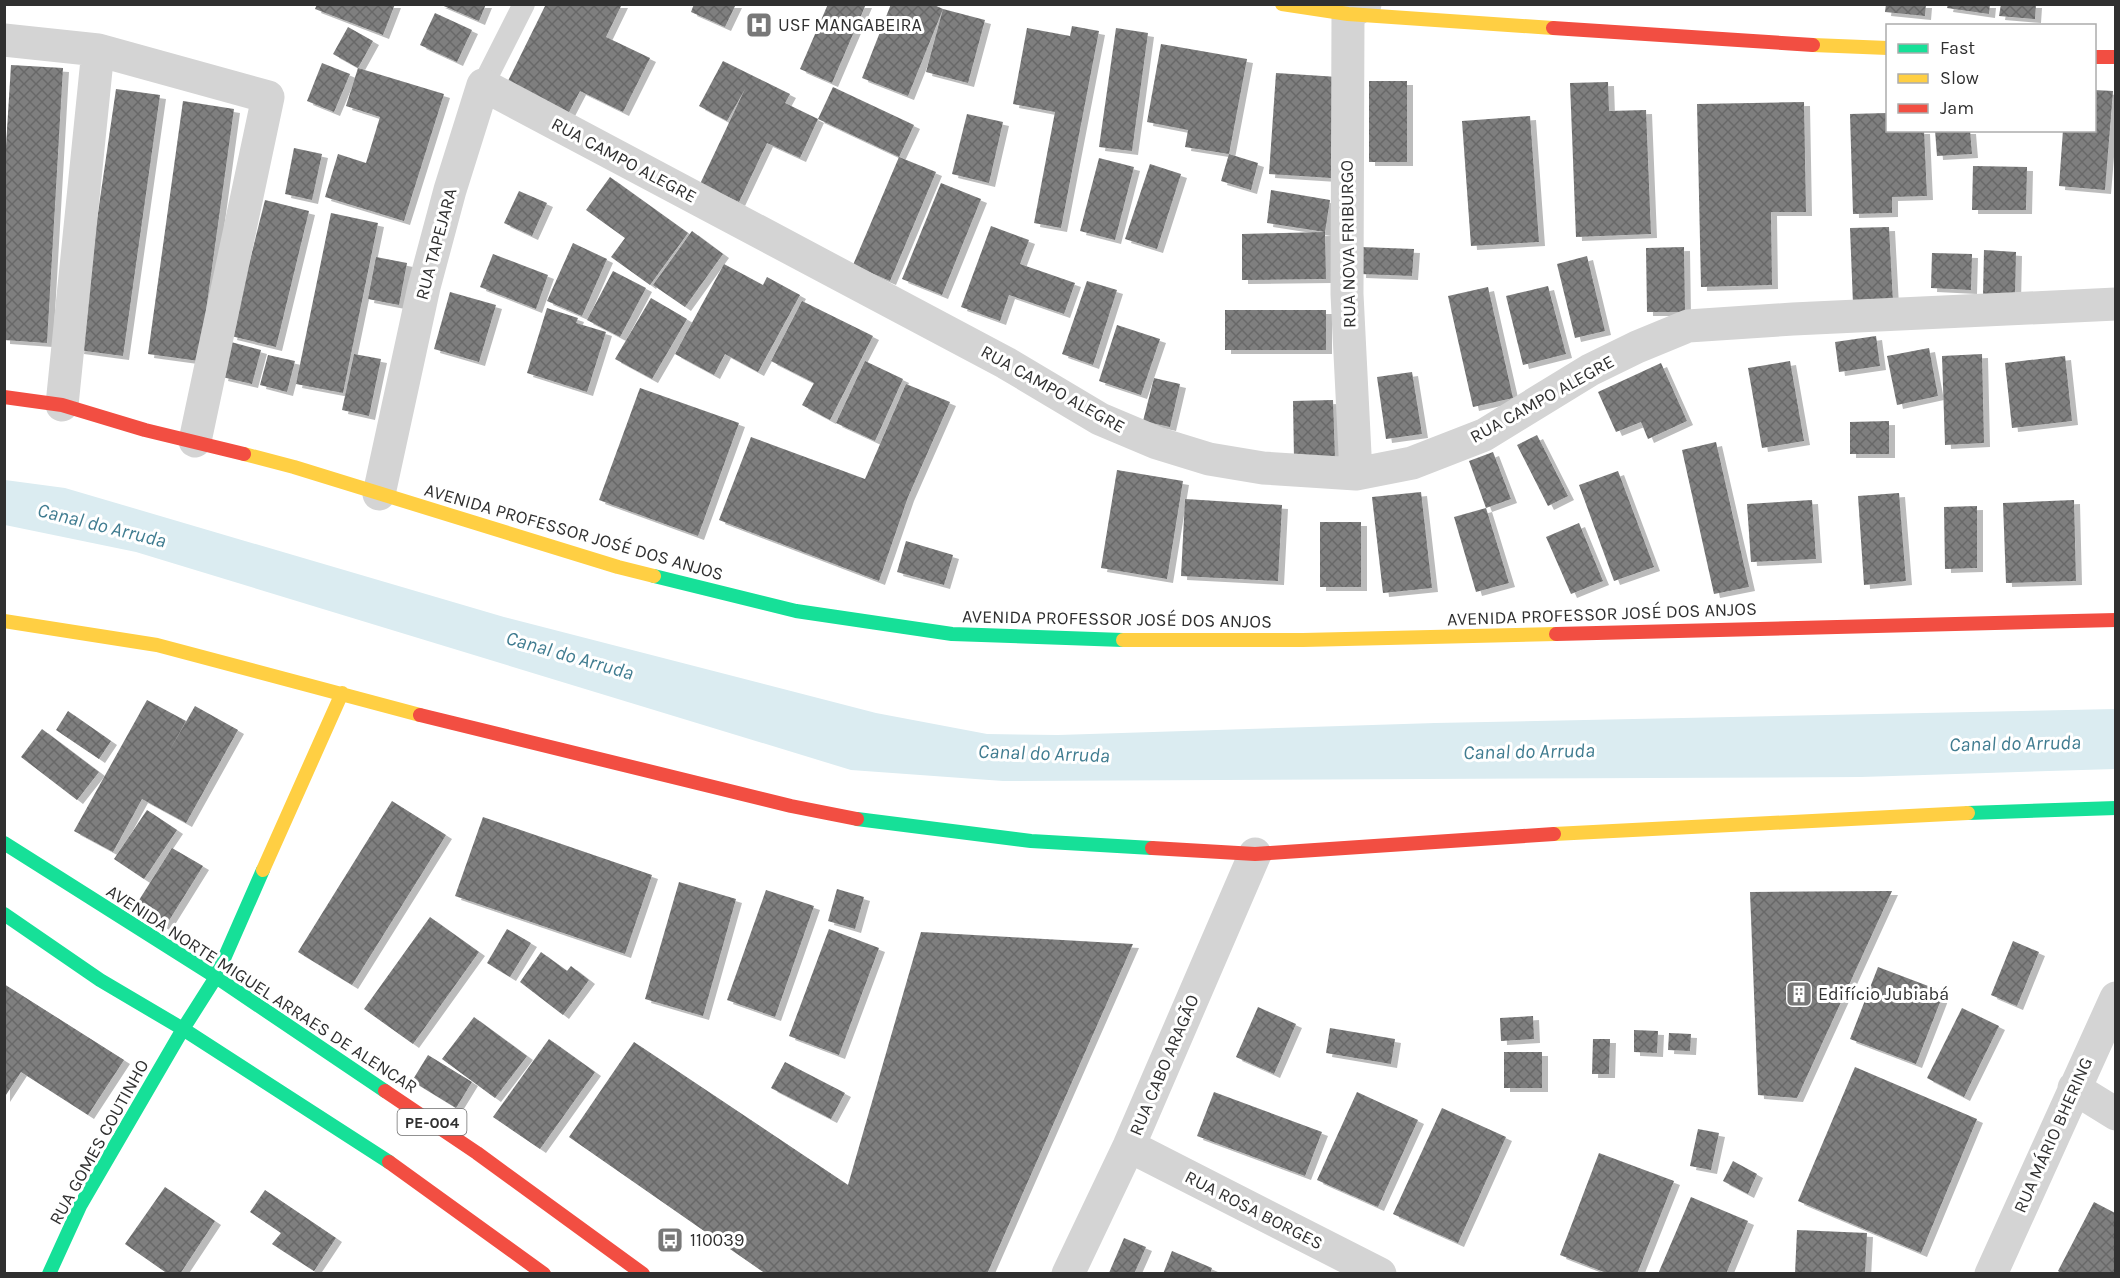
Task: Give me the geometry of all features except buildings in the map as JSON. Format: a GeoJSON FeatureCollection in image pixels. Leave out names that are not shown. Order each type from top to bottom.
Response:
{"type":"FeatureCollection","features":[{"type":"Feature","properties":{"kind":"main road"},"geometry":{"type":"LineString","coordinates":[[1282,4],[1786,44],[1886,48]]}},
{"type":"Feature","properties":{"kind":"main road"},"geometry":{"type":"LineString","coordinates":[[2096,57],[2115,57]]}},
{"type":"Feature","properties":{"kind":"main road","name":"AVENIDA PROFESSOR JOSÉ DOS ANJOS"},"geometry":{"type":"LineString","coordinates":[[4,397],[62,405],[145,430],[294,467],[618,567],[796,611],[952,634],[1137,641],[1303,640],[2115,620]]}},
{"type":"Feature","properties":{"kind":"main road"},"geometry":{"type":"LineString","coordinates":[[4,621],[157,645],[401,710],[791,806],[877,823],[1031,841],[1255,854],[1470,839],[1980,812],[2115,808]]}},
{"type":"Feature","properties":{"kind":"main road","name":"RUA GOMES COUTINHO"},"geometry":{"type":"LineString","coordinates":[[49,1274],[81,1206],[183,1029],[216,977],[342,693]]}},
{"type":"Feature","properties":{"kind":"main road","name":"AVENIDA NORTE MIGUEL ARRAES DE ALENCAR"},"geometry":{"type":"LineString","coordinates":[[4,843],[216,977],[477,1152],[643,1274]]}},
{"type":"Feature","properties":{"kind":"main road"},"geometry":{"type":"LineString","coordinates":[[4,914],[100,980],[183,1029],[409,1175],[544,1274]]}},
{"type":"Feature","properties":{"kind":"street","name":"RUA NOVA FRIBURGO"},"geometry":{"type":"LineString","coordinates":[[1356,9],[1347,294],[1356,474]]}},
{"type":"Feature","properties":{"kind":"street"},"geometry":{"type":"LineString","coordinates":[[4,40],[98,50],[267,97],[195,441]]}},
{"type":"Feature","properties":{"kind":"street"},"geometry":{"type":"LineString","coordinates":[[62,405],[98,50]]}},
{"type":"Feature","properties":{"kind":"street","name":"RUA CAMPO ALEGRE"},"geometry":{"type":"LineString","coordinates":[[483,85],[1006,363],[1100,418],[1157,443],[1209,459],[1263,468],[1356,474],[1412,463],[1485,435],[1590,370],[1688,326],[1781,319],[2115,304]]}},
{"type":"Feature","properties":{"kind":"street","name":"RUA TAPEJARA"},"geometry":{"type":"LineString","coordinates":[[379,494],[424,287],[450,190],[483,85]]}},
{"type":"Feature","properties":{"kind":"street","name":"RUA CABO ARAGÃO"},"geometry":{"type":"LineString","coordinates":[[1068,1274],[1129,1146],[1255,854]]}},
{"type":"Feature","properties":{"kind":"street","name":"RUA MÁRIO BHERING"},"geometry":{"type":"LineString","coordinates":[[1991,1274],[2115,998]]}},
{"type":"Feature","properties":{"kind":"street"},"geometry":{"type":"LineString","coordinates":[[2074,1088],[2115,1114]]}},
{"type":"Feature","properties":{"kind":"street","name":"RUA ROSA BORGES"},"geometry":{"type":"LineString","coordinates":[[1129,1146],[1380,1274]]}},
{"type":"Feature","properties":{"kind":"lane","name":"RUA TAPEJARA"},"geometry":{"type":"LineString","coordinates":[[483,85],[524,4]]}},
{"type":"Feature","properties":{"kind":"water","name":"Canal do Arruda"},"geometry":{"type":"Polygon","coordinates":[[[5,480],[65,488],[504,617],[876,713],[987,734],[1058,735],[1435,723],[2115,709],[2115,769],[1861,777],[1003,781],[851,770],[136,552],[5,525],[5,480]]]}},
{"type":"Feature","properties":{"kind":"traffic: fast"},"geometry":{"type":"LineString","coordinates":[[654,576],[796,611],[952,634],[1123,640]]}},
{"type":"Feature","properties":{"kind":"traffic: fast"},"geometry":{"type":"LineString","coordinates":[[1968,813],[2116,808]]}},
{"type":"Feature","properties":{"kind":"traffic: fast"},"geometry":{"type":"LineString","coordinates":[[857,819],[1031,841],[1152,848]]}},
{"type":"Feature","properties":{"kind":"traffic: fast"},"geometry":{"type":"LineString","coordinates":[[4,843],[216,977],[385,1091]]}},
{"type":"Feature","properties":{"kind":"traffic: fast"},"geometry":{"type":"LineString","coordinates":[[49,1274],[80,1206],[183,1029],[216,977],[263,870]]}},
{"type":"Feature","properties":{"kind":"traffic: fast"},"geometry":{"type":"LineString","coordinates":[[4,914],[100,980],[183,1029],[389,1162]]}},
{"type":"Feature","properties":{"kind":"traffic: slow"},"geometry":{"type":"LineString","coordinates":[[1282,4],[1348,14],[1553,28]]}},
{"type":"Feature","properties":{"kind":"traffic: slow"},"geometry":{"type":"LineString","coordinates":[[1813,45],[1886,48]]}},
{"type":"Feature","properties":{"kind":"traffic: slow"},"geometry":{"type":"LineString","coordinates":[[244,454],[294,467],[618,567],[654,576]]}},
{"type":"Feature","properties":{"kind":"traffic: slow"},"geometry":{"type":"LineString","coordinates":[[4,621],[157,645],[420,715]]}},
{"type":"Feature","properties":{"kind":"traffic: slow"},"geometry":{"type":"LineString","coordinates":[[1123,640],[1303,640],[1556,634]]}},
{"type":"Feature","properties":{"kind":"traffic: slow"},"geometry":{"type":"LineString","coordinates":[[263,870],[342,693]]}},
{"type":"Feature","properties":{"kind":"traffic: slow"},"geometry":{"type":"LineString","coordinates":[[1554,834],[1968,813]]}},
{"type":"Feature","properties":{"kind":"traffic: jam"},"geometry":{"type":"LineString","coordinates":[[1553,28],[1813,45]]}},
{"type":"Feature","properties":{"kind":"traffic: jam"},"geometry":{"type":"LineString","coordinates":[[2096,57],[2116,57]]}},
{"type":"Feature","properties":{"kind":"traffic: jam"},"geometry":{"type":"LineString","coordinates":[[4,397],[62,405],[145,430],[244,454]]}},
{"type":"Feature","properties":{"kind":"traffic: jam"},"geometry":{"type":"LineString","coordinates":[[1556,634],[2116,620]]}},
{"type":"Feature","properties":{"kind":"traffic: jam"},"geometry":{"type":"LineString","coordinates":[[420,715],[791,806],[857,819]]}},
{"type":"Feature","properties":{"kind":"traffic: jam"},"geometry":{"type":"LineString","coordinates":[[1152,848],[1255,854],[1554,834]]}},
{"type":"Feature","properties":{"kind":"traffic: jam"},"geometry":{"type":"LineString","coordinates":[[385,1091],[477,1153],[643,1274]]}},
{"type":"Feature","properties":{"kind":"traffic: jam"},"geometry":{"type":"LineString","coordinates":[[389,1162],[544,1274]]}},
{"type":"Feature","properties":{"kind":"place","name":"USF MANGABEIRA"},"geometry":{"type":"Point","coordinates":[759,25]}},
{"type":"Feature","properties":{"kind":"place","name":"Edifício Jubiabá"},"geometry":{"type":"Point","coordinates":[1799,994]}},
{"type":"Feature","properties":{"kind":"place","name":"110039"},"geometry":{"type":"Point","coordinates":[670,1240]}}]}
